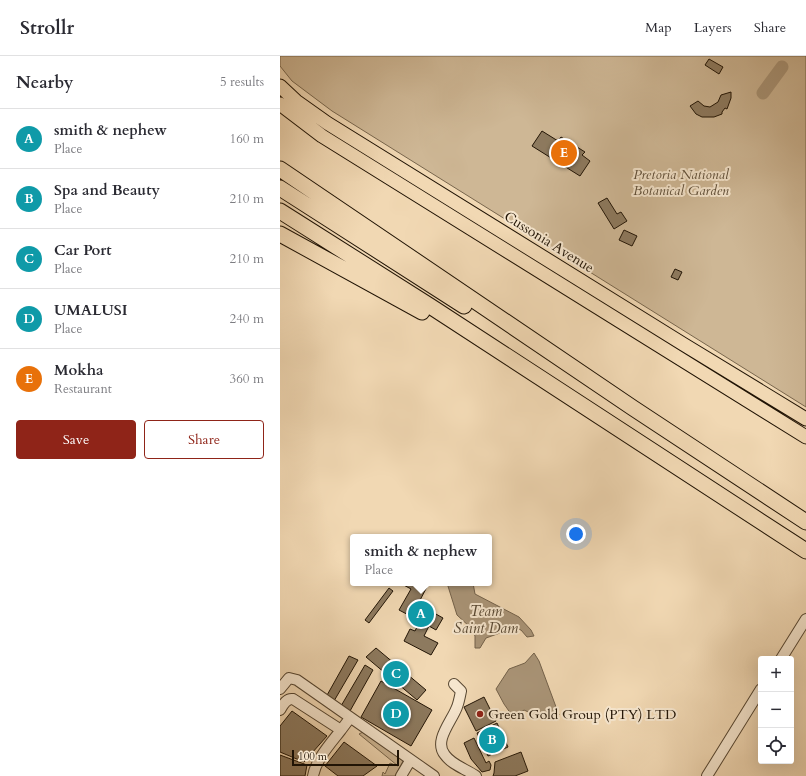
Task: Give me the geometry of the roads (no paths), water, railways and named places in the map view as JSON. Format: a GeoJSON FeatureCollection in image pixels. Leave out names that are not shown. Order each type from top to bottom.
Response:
{"type":"FeatureCollection","features":[{"type":"Feature","properties":{"kind":"highway"},"geometry":{"type":"LineString","coordinates":[[280,166],[286,173],[633,408],[806,522]]}},
{"type":"Feature","properties":{"kind":"highway"},"geometry":{"type":"LineString","coordinates":[[280,188],[450,296],[806,528]]}},
{"type":"Feature","properties":{"kind":"highway"},"geometry":{"type":"LineString","coordinates":[[280,211],[806,551]]}},
{"type":"Feature","properties":{"kind":"highway"},"geometry":{"type":"LineString","coordinates":[[280,234],[506,360],[570,401],[602,418]]}},
{"type":"Feature","properties":{"kind":"main road","name":"Cussonia Avenue"},"geometry":{"type":"LineString","coordinates":[[280,86],[296,101],[327,123],[682,344],[806,419]]}},
{"type":"Feature","properties":{"kind":"main road","name":"Cussonia Avenue"},"geometry":{"type":"LineString","coordinates":[[280,104],[322,136],[804,437]]}},
{"type":"Feature","properties":{"kind":"street"},"geometry":{"type":"LineString","coordinates":[[783,656],[806,620]]}},
{"type":"Feature","properties":{"kind":"street"},"geometry":{"type":"LineString","coordinates":[[281,687],[289,678],[298,681],[434,776]]}},
{"type":"Feature","properties":{"kind":"street"},"geometry":{"type":"LineString","coordinates":[[454,684],[461,691],[457,707],[442,738],[440,746],[444,755],[451,761],[476,776]]}},
{"type":"Feature","properties":{"kind":"street"},"geometry":{"type":"LineString","coordinates":[[706,776],[760,692]]}},
{"type":"Feature","properties":{"kind":"street"},"geometry":{"type":"LineString","coordinates":[[280,710],[290,698],[341,730]]}},
{"type":"Feature","properties":{"kind":"street"},"geometry":{"type":"LineString","coordinates":[[313,776],[319,760],[350,718]]}},
{"type":"Feature","properties":{"kind":"street"},"geometry":{"type":"LineString","coordinates":[[401,776],[410,760]]}},
{"type":"Feature","properties":{"kind":"water","name":"Team Saint Dam"},"geometry":{"type":"Polygon","coordinates":[[[448,586],[474,586],[475,594],[519,617],[531,630],[534,636],[527,637],[521,630],[514,628],[486,638],[480,648],[475,648],[475,636],[471,628],[457,615],[448,586]]]}},
{"type":"Feature","properties":{"kind":"water"},"geometry":{"type":"Polygon","coordinates":[[[534,653],[539,661],[559,715],[541,718],[524,710],[520,713],[511,714],[496,689],[509,669],[525,663],[534,653]]]}},
{"type":"Feature","properties":{"kind":"waterway"},"geometry":{"type":"LineString","coordinates":[[763,93],[782,67]]}},
{"type":"Feature","properties":{"kind":"place","name":"Mokha"},"geometry":{"type":"Point","coordinates":[564,153]}},
{"type":"Feature","properties":{"kind":"place","name":"smith & nephew"},"geometry":{"type":"Point","coordinates":[421,614]}},
{"type":"Feature","properties":{"kind":"place","name":"Car Port"},"geometry":{"type":"Point","coordinates":[396,674]}},
{"type":"Feature","properties":{"kind":"place","name":"UMALUSI"},"geometry":{"type":"Point","coordinates":[396,714]}},
{"type":"Feature","properties":{"kind":"place","name":"Green Gold Group (PTY) LTD"},"geometry":{"type":"Point","coordinates":[480,714]}},
{"type":"Feature","properties":{"kind":"place","name":"Spa and Beauty"},"geometry":{"type":"Point","coordinates":[492,740]}},
{"type":"Feature","properties":{"kind":"park label","name":"Pretoria National Botanical Garden"},"geometry":{"type":"Point","coordinates":[681,182]}}]}
